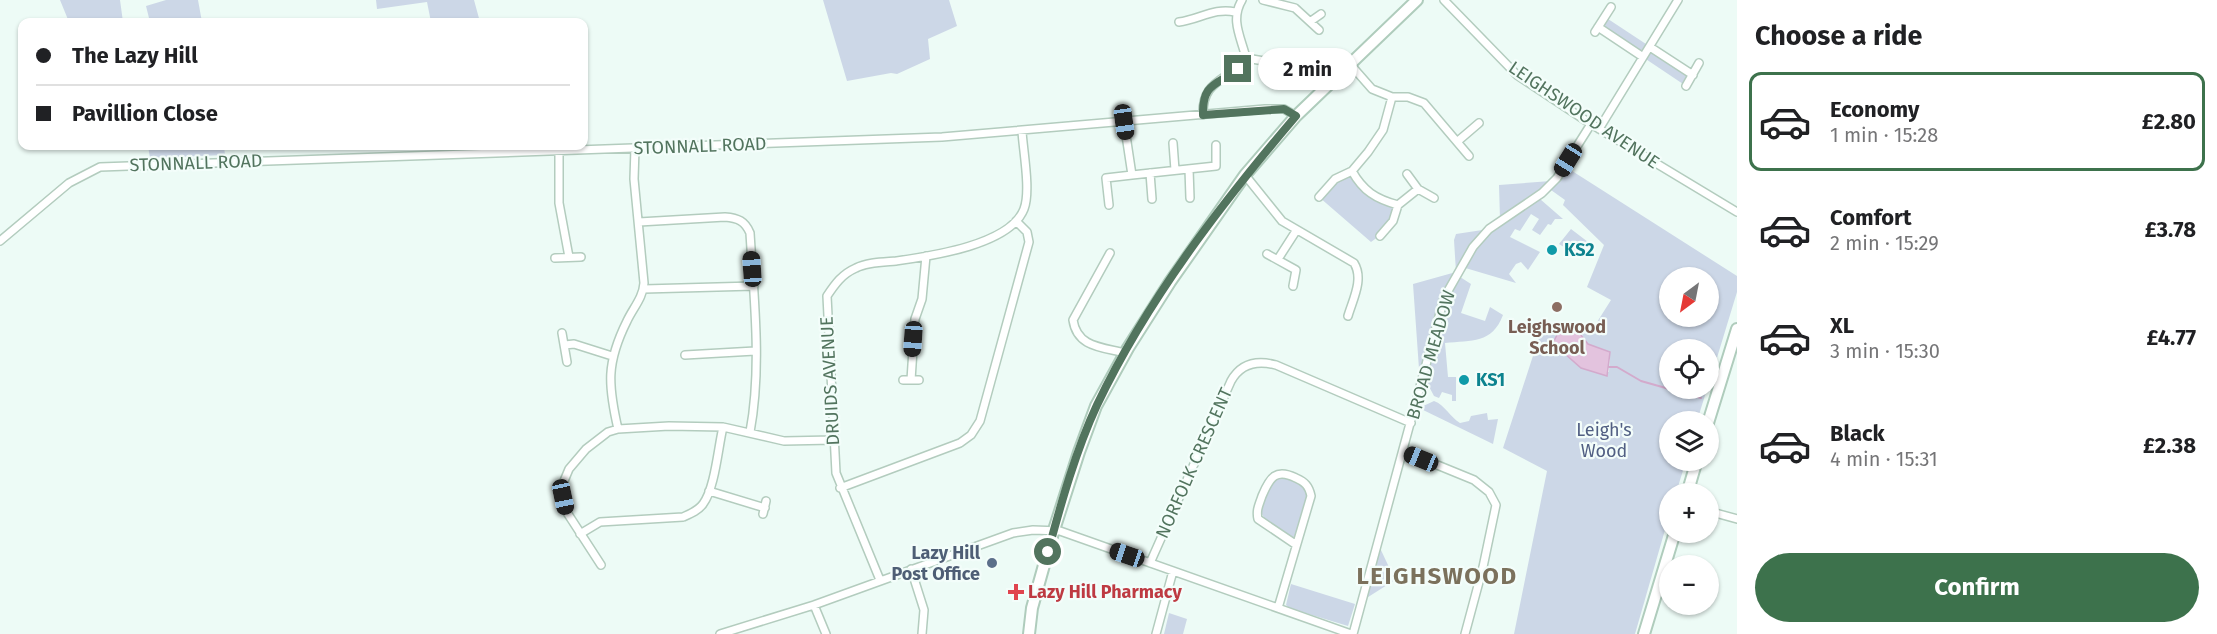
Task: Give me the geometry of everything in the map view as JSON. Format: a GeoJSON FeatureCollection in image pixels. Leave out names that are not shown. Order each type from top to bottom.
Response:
{"type":"FeatureCollection","features":[{"type":"Feature","properties":{"kind":"street"},"geometry":{"type":"LineString","coordinates":[[1242,0],[1235,12],[1236,28],[1246,58]]}},
{"type":"Feature","properties":{"kind":"street"},"geometry":{"type":"LineString","coordinates":[[1263,0],[1295,8],[1318,30]]}},
{"type":"Feature","properties":{"kind":"street"},"geometry":{"type":"LineString","coordinates":[[1029,634],[1032,608],[1053,533],[1096,406],[1125,353],[1170,282],[1245,175],[1296,116],[1417,0]]}},
{"type":"Feature","properties":{"kind":"street","name":"LEIGHSWOOD AVENUE"},"geometry":{"type":"LineString","coordinates":[[1444,0],[1517,75],[1599,129],[1737,212]]}},
{"type":"Feature","properties":{"kind":"street"},"geometry":{"type":"LineString","coordinates":[[1599,129],[1678,0]]}},
{"type":"Feature","properties":{"kind":"street"},"geometry":{"type":"LineString","coordinates":[[1611,7],[1596,29],[1643,57]]}},
{"type":"Feature","properties":{"kind":"street"},"geometry":{"type":"LineString","coordinates":[[1179,22],[1192,21],[1224,9],[1235,12]]}},
{"type":"Feature","properties":{"kind":"street"},"geometry":{"type":"LineString","coordinates":[[1311,21],[1321,14]]}},
{"type":"Feature","properties":{"kind":"street"},"geometry":{"type":"LineString","coordinates":[[1192,21],[1194,31]]}},
{"type":"Feature","properties":{"kind":"street"},"geometry":{"type":"LineString","coordinates":[[1650,47],[1693,75]]}},
{"type":"Feature","properties":{"kind":"street"},"geometry":{"type":"LineString","coordinates":[[1246,58],[1255,58],[1271,66]]}},
{"type":"Feature","properties":{"kind":"street"},"geometry":{"type":"LineString","coordinates":[[1203,115],[1202,103],[1207,89],[1238,69],[1246,58]]}},
{"type":"Feature","properties":{"kind":"street"},"geometry":{"type":"LineString","coordinates":[[1686,86],[1699,63]]}},
{"type":"Feature","properties":{"kind":"street"},"geometry":{"type":"LineString","coordinates":[[1350,64],[1372,89],[1392,97],[1408,97],[1424,103],[1469,156]]}},
{"type":"Feature","properties":{"kind":"street"},"geometry":{"type":"LineString","coordinates":[[1319,197],[1335,179],[1352,171],[1383,130],[1392,97]]}},
{"type":"Feature","properties":{"kind":"street","name":"STONNALL ROAD"},"geometry":{"type":"LineString","coordinates":[[588,150],[942,137],[1284,109],[1296,116]]}},
{"type":"Feature","properties":{"kind":"street"},"geometry":{"type":"LineString","coordinates":[[1124,122],[1132,175]]}},
{"type":"Feature","properties":{"kind":"street"},"geometry":{"type":"LineString","coordinates":[[1458,141],[1479,123]]}},
{"type":"Feature","properties":{"kind":"street","name":"BROAD MEADOW"},"geometry":{"type":"LineString","coordinates":[[1352,634],[1444,298],[1456,272],[1489,229],[1542,193],[1557,178],[1591,124]]}},
{"type":"Feature","properties":{"kind":"street"},"geometry":{"type":"LineString","coordinates":[[840,488],[960,443],[971,435],[980,422],[1029,242],[1027,232],[1016,221],[1025,206],[1022,131]]}},
{"type":"Feature","properties":{"kind":"street"},"geometry":{"type":"LineString","coordinates":[[1173,143],[1175,170]]}},
{"type":"Feature","properties":{"kind":"street"},"geometry":{"type":"LineString","coordinates":[[1108,205],[1106,178],[1216,166],[1216,145]]}},
{"type":"Feature","properties":{"kind":"street"},"geometry":{"type":"LineString","coordinates":[[618,429],[609,381],[612,356],[644,289],[635,148]]}},
{"type":"Feature","properties":{"kind":"street","name":"STONNALL ROAD"},"geometry":{"type":"LineString","coordinates":[[0,241],[69,183],[100,167],[584,150]]}},
{"type":"Feature","properties":{"kind":"street"},"geometry":{"type":"LineString","coordinates":[[559,151],[559,203],[569,256]]}},
{"type":"Feature","properties":{"kind":"street"},"geometry":{"type":"LineString","coordinates":[[1189,169],[1190,198]]}},
{"type":"Feature","properties":{"kind":"street"},"geometry":{"type":"LineString","coordinates":[[1352,171],[1360,185],[1372,195],[1398,205]]}},
{"type":"Feature","properties":{"kind":"street"},"geometry":{"type":"LineString","coordinates":[[1150,173],[1152,199]]}},
{"type":"Feature","properties":{"kind":"street"},"geometry":{"type":"LineString","coordinates":[[1407,174],[1418,189],[1434,198]]}},
{"type":"Feature","properties":{"kind":"street"},"geometry":{"type":"LineString","coordinates":[[1245,175],[1282,221],[1354,263],[1359,270],[1358,283],[1348,315]]}},
{"type":"Feature","properties":{"kind":"street"},"geometry":{"type":"LineString","coordinates":[[1380,236],[1393,221],[1398,205],[1418,189]]}},
{"type":"Feature","properties":{"kind":"street"},"geometry":{"type":"LineString","coordinates":[[639,222],[725,217],[742,221],[750,233],[755,351],[755,405],[750,432]]}},
{"type":"Feature","properties":{"kind":"street","name":"DRUIDS AVENUE"},"geometry":{"type":"LineString","coordinates":[[880,580],[840,488],[836,473],[827,296],[844,274],[858,266],[926,256],[994,237],[1016,221]]}},
{"type":"Feature","properties":{"kind":"street"},"geometry":{"type":"LineString","coordinates":[[1278,259],[1296,231]]}},
{"type":"Feature","properties":{"kind":"street"},"geometry":{"type":"LineString","coordinates":[[1110,253],[1073,320],[1075,332],[1084,343],[1125,353]]}},
{"type":"Feature","properties":{"kind":"street"},"geometry":{"type":"LineString","coordinates":[[1267,254],[1296,270],[1293,286]]}},
{"type":"Feature","properties":{"kind":"street"},"geometry":{"type":"LineString","coordinates":[[555,258],[581,256]]}},
{"type":"Feature","properties":{"kind":"street"},"geometry":{"type":"LineString","coordinates":[[919,380],[907,380],[915,319],[922,299],[926,256]]}},
{"type":"Feature","properties":{"kind":"street"},"geometry":{"type":"LineString","coordinates":[[1094,263],[1103,267]]}},
{"type":"Feature","properties":{"kind":"street"},"geometry":{"type":"LineString","coordinates":[[644,289],[754,286]]}},
{"type":"Feature","properties":{"kind":"street"},"geometry":{"type":"LineString","coordinates":[[1712,411],[1737,329]]}},
{"type":"Feature","properties":{"kind":"street"},"geometry":{"type":"LineString","coordinates":[[562,333],[567,363]]}},
{"type":"Feature","properties":{"kind":"street"},"geometry":{"type":"LineString","coordinates":[[565,345],[574,344],[612,356]]}},
{"type":"Feature","properties":{"kind":"street"},"geometry":{"type":"LineString","coordinates":[[690,352],[755,351]]}},
{"type":"Feature","properties":{"kind":"street","name":"NORFOLK CRESCENT"},"geometry":{"type":"LineString","coordinates":[[1150,563],[1231,381],[1248,364],[1266,362],[1276,365],[1411,423]]}},
{"type":"Feature","properties":{"kind":"street"},"geometry":{"type":"LineString","coordinates":[[601,565],[566,512],[564,481],[568,469],[598,438],[618,429],[723,427],[750,432],[765,439],[833,440]]}},
{"type":"Feature","properties":{"kind":"street"},"geometry":{"type":"LineString","coordinates":[[580,534],[600,522],[683,517],[703,505],[709,491],[723,427]]}},
{"type":"Feature","properties":{"kind":"street"},"geometry":{"type":"LineString","coordinates":[[1403,451],[1474,480],[1489,492],[1496,505],[1483,567],[1465,634]]}},
{"type":"Feature","properties":{"kind":"street"},"geometry":{"type":"LineString","coordinates":[[1278,608],[1295,543],[1311,496],[1305,482],[1285,472],[1275,474],[1269,479],[1256,511],[1258,519],[1263,525],[1295,543]]}},
{"type":"Feature","properties":{"kind":"street"},"geometry":{"type":"LineString","coordinates":[[709,491],[764,508]]}},
{"type":"Feature","properties":{"kind":"street"},"geometry":{"type":"LineString","coordinates":[[1719,514],[1737,519]]}},
{"type":"Feature","properties":{"kind":"street"},"geometry":{"type":"LineString","coordinates":[[720,634],[814,605],[1013,533],[1033,530],[1053,533],[1060,531],[1278,608],[1328,630],[1352,634]]}},
{"type":"Feature","properties":{"kind":"street"},"geometry":{"type":"LineString","coordinates":[[1644,634],[1672,543]]}},
{"type":"Feature","properties":{"kind":"street"},"geometry":{"type":"LineString","coordinates":[[911,569],[924,610],[922,634]]}},
{"type":"Feature","properties":{"kind":"street"},"geometry":{"type":"LineString","coordinates":[[1156,634],[1173,571]]}},
{"type":"Feature","properties":{"kind":"street"},"geometry":{"type":"LineString","coordinates":[[814,605],[826,634]]}},
{"type":"Feature","properties":{"kind":"green space"},"geometry":{"type":"Polygon","coordinates":[[[60,0],[120,0],[122,18],[67,18],[60,0]]]}},
{"type":"Feature","properties":{"kind":"green space"},"geometry":{"type":"Polygon","coordinates":[[[166,0],[198,0],[201,18],[149,18],[146,6],[166,0]]]}},
{"type":"Feature","properties":{"kind":"green space"},"geometry":{"type":"Polygon","coordinates":[[[376,0],[474,0],[479,18],[430,18],[427,2],[377,9],[376,0]]]}},
{"type":"Feature","properties":{"kind":"green space"},"geometry":{"type":"Polygon","coordinates":[[[823,0],[949,0],[957,26],[928,39],[930,59],[897,74],[891,73],[847,81],[823,0]]]}},
{"type":"Feature","properties":{"kind":"green space"},"geometry":{"type":"Polygon","coordinates":[[[1605,17],[1693,75],[1686,86],[1598,27],[1605,17]]]}},
{"type":"Feature","properties":{"kind":"green space"},"geometry":{"type":"Polygon","coordinates":[[[149,150],[224,150],[225,155],[150,158],[149,150]]]}},
{"type":"Feature","properties":{"kind":"green space","name":"Leigh's Wood"},"geometry":{"type":"Polygon","coordinates":[[[1569,169],[1737,276],[1737,292],[1719,351],[1719,339],[1659,339],[1659,399],[1704,399],[1700,411],[1659,411],[1659,471],[1683,471],[1679,483],[1659,483],[1659,543],[1661,543],[1635,634],[1514,634],[1547,471],[1503,448],[1543,325],[1579,323],[1592,330],[1611,300],[1587,287],[1604,245],[1563,205],[1565,200],[1551,190],[1569,169]],[[1567,329],[1555,345],[1581,368],[1609,372],[1610,352],[1588,344],[1582,335],[1567,329]]]}},
{"type":"Feature","properties":{"kind":"green space"},"geometry":{"type":"Polygon","coordinates":[[[1352,171],[1360,185],[1398,205],[1388,226],[1371,242],[1319,197],[1335,179],[1352,171]]]}},
{"type":"Feature","properties":{"kind":"green space"},"geometry":{"type":"Polygon","coordinates":[[[1551,181],[1542,191],[1500,219],[1499,185],[1551,181]]]}},
{"type":"Feature","properties":{"kind":"green space"},"geometry":{"type":"Polygon","coordinates":[[[1540,199],[1563,219],[1555,219],[1540,235],[1532,230],[1539,219],[1531,214],[1520,231],[1515,229],[1510,237],[1540,252],[1528,270],[1521,262],[1516,264],[1509,274],[1516,283],[1462,267],[1490,232],[1540,199]]]}},
{"type":"Feature","properties":{"kind":"green space"},"geometry":{"type":"Polygon","coordinates":[[[1489,229],[1462,265],[1453,283],[1438,321],[1420,383],[1413,284],[1456,272],[1454,240],[1456,234],[1489,229]]]}},
{"type":"Feature","properties":{"kind":"green space"},"geometry":{"type":"Polygon","coordinates":[[[1571,229],[1588,242],[1583,251],[1578,249],[1575,254],[1559,244],[1571,229]]]}},
{"type":"Feature","properties":{"kind":"green space"},"geometry":{"type":"Polygon","coordinates":[[[1457,275],[1471,284],[1461,313],[1485,321],[1490,307],[1503,315],[1487,336],[1480,339],[1445,343],[1448,377],[1456,377],[1456,401],[1452,401],[1452,395],[1442,392],[1439,398],[1434,396],[1425,379],[1447,298],[1457,275]]]}},
{"type":"Feature","properties":{"kind":"green space"},"geometry":{"type":"Polygon","coordinates":[[[1434,401],[1460,423],[1469,421],[1471,416],[1487,413],[1488,420],[1498,419],[1493,444],[1419,408],[1434,401]]]}},
{"type":"Feature","properties":{"kind":"green space"},"geometry":{"type":"Polygon","coordinates":[[[1285,475],[1302,484],[1308,496],[1294,538],[1266,521],[1259,509],[1271,481],[1285,475]]]}},
{"type":"Feature","properties":{"kind":"green space"},"geometry":{"type":"Polygon","coordinates":[[[1380,548],[1395,580],[1365,599],[1380,548]]]}},
{"type":"Feature","properties":{"kind":"green space"},"geometry":{"type":"Polygon","coordinates":[[[1291,584],[1355,604],[1348,626],[1289,608],[1286,605],[1291,584]]]}},
{"type":"Feature","properties":{"kind":"green space"},"geometry":{"type":"Polygon","coordinates":[[[1169,613],[1187,619],[1183,634],[1164,634],[1169,613]]]}},
{"type":"Feature","properties":{"kind":"shaded area"},"geometry":{"type":"Polygon","coordinates":[[[1560,329],[1577,330],[1588,344],[1610,352],[1607,376],[1581,368],[1553,343],[1560,329]]]}},
{"type":"Feature","properties":{"kind":"waterway"},"geometry":{"type":"LineString","coordinates":[[1609,367],[1617,367],[1641,381],[1659,386]]}},
{"type":"Feature","properties":{"kind":"place","name":"KS2"},"geometry":{"type":"Point","coordinates":[1552,250]}},
{"type":"Feature","properties":{"kind":"place","name":"Leighswood School"},"geometry":{"type":"Point","coordinates":[1557,307]}},
{"type":"Feature","properties":{"kind":"place","name":"KS1"},"geometry":{"type":"Point","coordinates":[1464,380]}},
{"type":"Feature","properties":{"kind":"place","name":"Lazy Hill Post Office"},"geometry":{"type":"Point","coordinates":[992,563]}},
{"type":"Feature","properties":{"kind":"place","name":"Lazy Hill Pharmacy"},"geometry":{"type":"Point","coordinates":[1016,592]}},
{"type":"Feature","properties":{"kind":"district","name":"LEIGHSWOOD"},"geometry":{"type":"Point","coordinates":[1437,576]}},
{"type":"Feature","properties":{"kind":"route"},"geometry":{"type":"LineString","coordinates":[[1048,552],[1096,406],[1117,367],[1170,282],[1230,195],[1296,116],[1284,109],[1203,115],[1202,103],[1207,89],[1238,69]]}}]}
